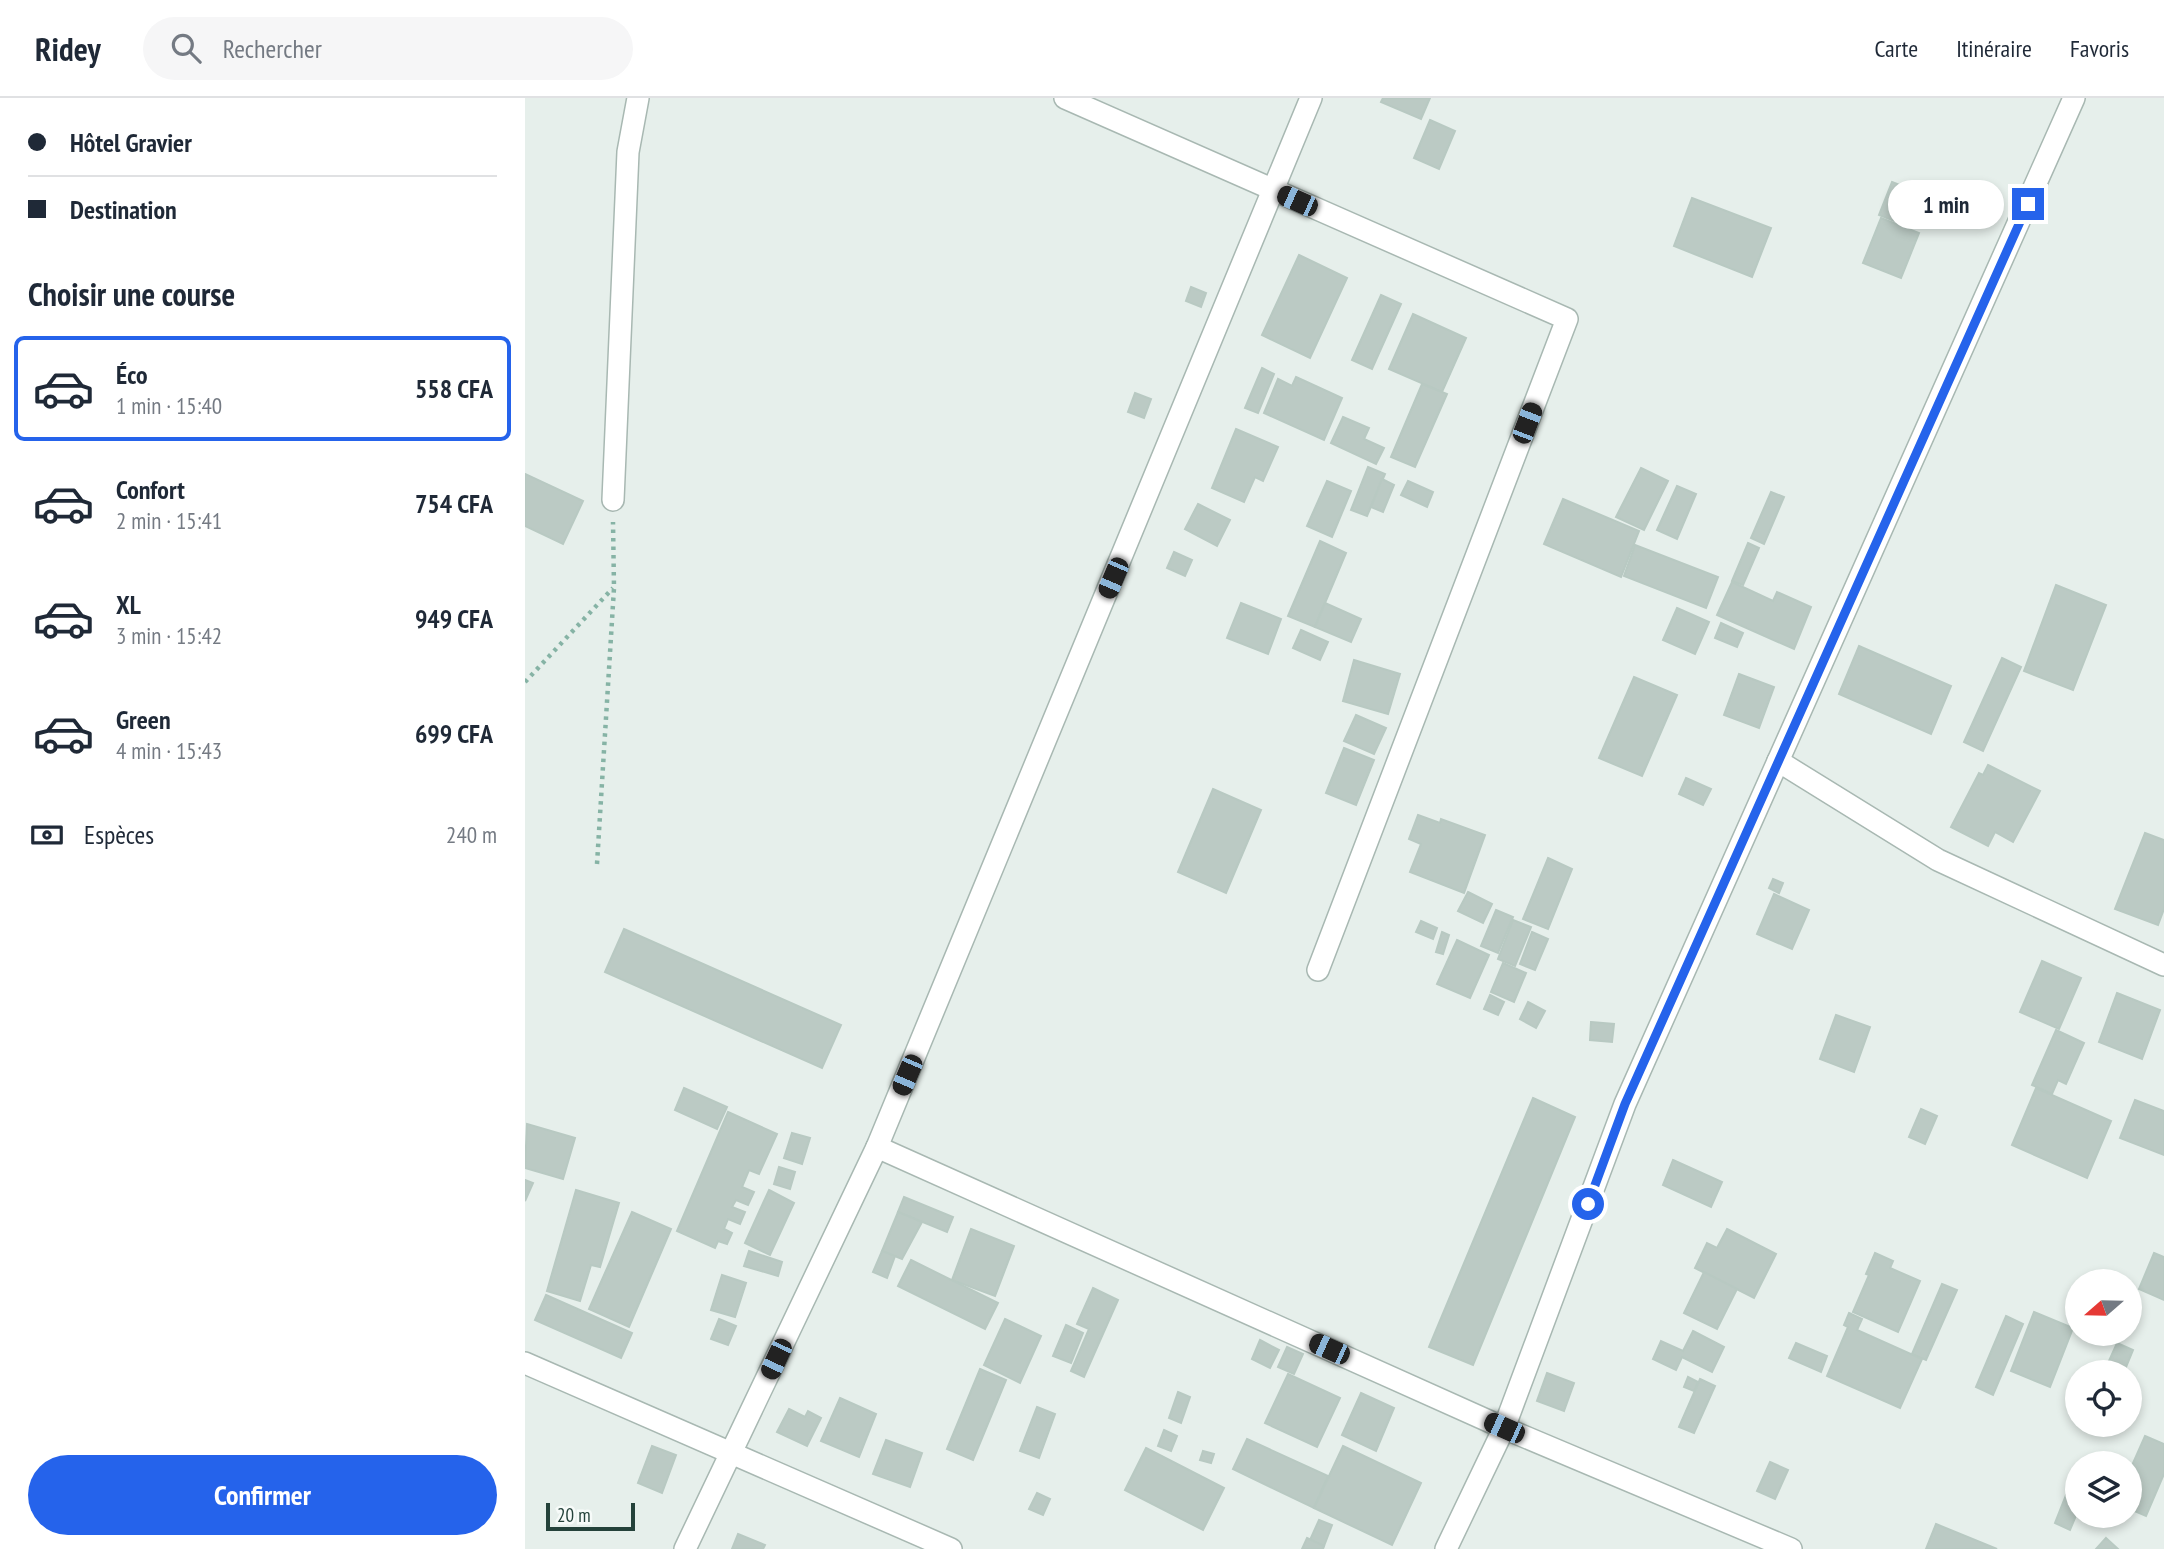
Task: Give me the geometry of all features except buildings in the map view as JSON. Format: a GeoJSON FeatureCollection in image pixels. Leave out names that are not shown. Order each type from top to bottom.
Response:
{"type":"FeatureCollection","features":[{"type":"Feature","properties":{"kind":"street"},"geometry":{"type":"LineString","coordinates":[[613,500],[628,152],[638,98]]}},
{"type":"Feature","properties":{"kind":"street"},"geometry":{"type":"LineString","coordinates":[[1065,98],[1567,319],[1318,970]]}},
{"type":"Feature","properties":{"kind":"street"},"geometry":{"type":"LineString","coordinates":[[685,1549],[877,1147],[1311,98]]}},
{"type":"Feature","properties":{"kind":"street"},"geometry":{"type":"LineString","coordinates":[[1446,1549],[1504,1428],[1625,1104],[2074,98]]}},
{"type":"Feature","properties":{"kind":"street"},"geometry":{"type":"LineString","coordinates":[[1779,761],[1938,860],[2164,965]]}},
{"type":"Feature","properties":{"kind":"street"},"geometry":{"type":"LineString","coordinates":[[877,1147],[1504,1428],[1791,1549]]}},
{"type":"Feature","properties":{"kind":"street"},"geometry":{"type":"LineString","coordinates":[[525,1363],[951,1549]]}},
{"type":"Feature","properties":{"kind":"path"},"geometry":{"type":"LineString","coordinates":[[597,864],[614,588],[613,500]]}},
{"type":"Feature","properties":{"kind":"path"},"geometry":{"type":"LineString","coordinates":[[525,682],[614,588]]}},
{"type":"Feature","properties":{"kind":"route"},"geometry":{"type":"LineString","coordinates":[[1588,1204],[1625,1104],[2028,204]]}}]}
